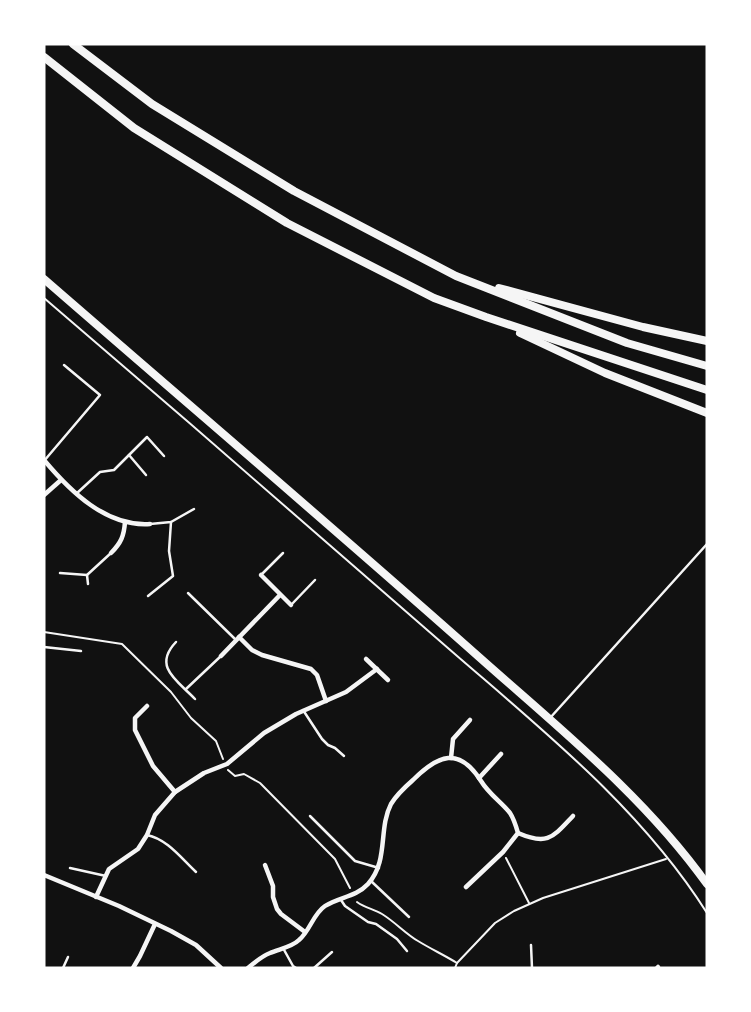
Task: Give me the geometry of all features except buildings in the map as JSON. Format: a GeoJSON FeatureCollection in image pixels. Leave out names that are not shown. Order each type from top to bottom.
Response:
{"type":"FeatureCollection","features":[{"type":"Feature","properties":{"kind":"main road"},"geometry":{"type":"LineString","coordinates":[[73,44],[163,112],[294,191],[456,276],[627,343],[707,366]]}},
{"type":"Feature","properties":{"kind":"main road"},"geometry":{"type":"LineString","coordinates":[[44,57],[134,128],[288,223],[434,298],[707,390]]}},
{"type":"Feature","properties":{"kind":"main road"},"geometry":{"type":"LineString","coordinates":[[456,276],[584,312],[707,341]]}},
{"type":"Feature","properties":{"kind":"main road"},"geometry":{"type":"LineString","coordinates":[[44,279],[348,541],[608,771],[641,805],[707,884]]}},
{"type":"Feature","properties":{"kind":"main road"},"geometry":{"type":"LineString","coordinates":[[486,317],[605,373],[707,413]]}},
{"type":"Feature","properties":{"kind":"street"},"geometry":{"type":"LineString","coordinates":[[44,461],[92,507],[125,522],[150,524]]}},
{"type":"Feature","properties":{"kind":"street"},"geometry":{"type":"LineString","coordinates":[[44,495],[61,480]]}},
{"type":"Feature","properties":{"kind":"street"},"geometry":{"type":"LineString","coordinates":[[111,553],[122,539],[125,522]]}},
{"type":"Feature","properties":{"kind":"street"},"geometry":{"type":"LineString","coordinates":[[261,575],[291,605]]}},
{"type":"Feature","properties":{"kind":"street"},"geometry":{"type":"LineString","coordinates":[[220,656],[280,595]]}},
{"type":"Feature","properties":{"kind":"street"},"geometry":{"type":"LineString","coordinates":[[238,639],[262,656],[311,669],[317,675],[326,701]]}},
{"type":"Feature","properties":{"kind":"street"},"geometry":{"type":"LineString","coordinates":[[366,659],[388,680]]}},
{"type":"Feature","properties":{"kind":"street"},"geometry":{"type":"LineString","coordinates":[[96,897],[109,869],[138,849],[155,815],[175,792],[204,773],[233,760],[264,733],[303,710],[346,692],[377,669]]}},
{"type":"Feature","properties":{"kind":"street"},"geometry":{"type":"LineString","coordinates":[[147,706],[135,718],[135,730],[153,766],[175,792]]}},
{"type":"Feature","properties":{"kind":"street"},"geometry":{"type":"LineString","coordinates":[[451,758],[453,739],[470,720]]}},
{"type":"Feature","properties":{"kind":"street"},"geometry":{"type":"LineString","coordinates":[[479,778],[501,754]]}},
{"type":"Feature","properties":{"kind":"street"},"geometry":{"type":"LineString","coordinates":[[248,968],[264,956],[297,942],[324,907],[361,890],[371,881],[379,868],[387,815],[398,794],[429,764],[451,758],[471,767],[486,789],[510,813],[518,833],[528,838],[554,836],[573,816]]}},
{"type":"Feature","properties":{"kind":"street"},"geometry":{"type":"LineString","coordinates":[[466,887],[503,852],[518,833]]}},
{"type":"Feature","properties":{"kind":"street"},"geometry":{"type":"LineString","coordinates":[[265,865],[273,886],[277,909],[305,932]]}},
{"type":"Feature","properties":{"kind":"street"},"geometry":{"type":"LineString","coordinates":[[44,876],[96,897],[196,945],[221,968]]}},
{"type":"Feature","properties":{"kind":"street"},"geometry":{"type":"LineString","coordinates":[[133,968],[155,924]]}},
{"type":"Feature","properties":{"kind":"lane"},"geometry":{"type":"LineString","coordinates":[[44,461],[100,395],[64,365]]}},
{"type":"Feature","properties":{"kind":"lane"},"geometry":{"type":"LineString","coordinates":[[76,494],[100,472],[114,470],[147,437],[164,456]]}},
{"type":"Feature","properties":{"kind":"lane"},"geometry":{"type":"LineString","coordinates":[[129,455],[146,475]]}},
{"type":"Feature","properties":{"kind":"lane"},"geometry":{"type":"LineString","coordinates":[[150,524],[171,522],[194,509]]}},
{"type":"Feature","properties":{"kind":"lane"},"geometry":{"type":"LineString","coordinates":[[148,596],[173,576],[169,551],[171,522]]}},
{"type":"Feature","properties":{"kind":"lane"},"geometry":{"type":"LineString","coordinates":[[550,719],[707,544]]}},
{"type":"Feature","properties":{"kind":"lane"},"geometry":{"type":"LineString","coordinates":[[60,573],[87,575],[111,553]]}},
{"type":"Feature","properties":{"kind":"lane"},"geometry":{"type":"LineString","coordinates":[[261,575],[283,553]]}},
{"type":"Feature","properties":{"kind":"lane"},"geometry":{"type":"LineString","coordinates":[[87,575],[88,584]]}},
{"type":"Feature","properties":{"kind":"lane"},"geometry":{"type":"LineString","coordinates":[[291,605],[315,580]]}},
{"type":"Feature","properties":{"kind":"lane"},"geometry":{"type":"LineString","coordinates":[[188,593],[238,639]]}},
{"type":"Feature","properties":{"kind":"lane"},"geometry":{"type":"LineString","coordinates":[[176,642],[165,659],[167,671],[195,699]]}},
{"type":"Feature","properties":{"kind":"lane"},"geometry":{"type":"LineString","coordinates":[[44,647],[81,651]]}},
{"type":"Feature","properties":{"kind":"lane"},"geometry":{"type":"LineString","coordinates":[[186,689],[220,656]]}},
{"type":"Feature","properties":{"kind":"lane"},"geometry":{"type":"LineString","coordinates":[[303,710],[322,739],[344,756]]}},
{"type":"Feature","properties":{"kind":"lane"},"geometry":{"type":"LineString","coordinates":[[310,816],[355,860],[379,868]]}},
{"type":"Feature","properties":{"kind":"lane"},"geometry":{"type":"LineString","coordinates":[[147,835],[165,842],[196,872]]}},
{"type":"Feature","properties":{"kind":"lane"},"geometry":{"type":"LineString","coordinates":[[70,868],[106,876]]}},
{"type":"Feature","properties":{"kind":"lane"},"geometry":{"type":"LineString","coordinates":[[371,881],[409,917]]}},
{"type":"Feature","properties":{"kind":"lane"},"geometry":{"type":"LineString","coordinates":[[341,900],[345,906],[368,922],[376,923],[397,939],[407,951]]}},
{"type":"Feature","properties":{"kind":"lane"},"geometry":{"type":"LineString","coordinates":[[531,945],[532,968]]}},
{"type":"Feature","properties":{"kind":"lane"},"geometry":{"type":"LineString","coordinates":[[283,948],[296,968]]}},
{"type":"Feature","properties":{"kind":"lane"},"geometry":{"type":"LineString","coordinates":[[314,968],[332,952]]}},
{"type":"Feature","properties":{"kind":"lane"},"geometry":{"type":"LineString","coordinates":[[63,968],[68,957]]}},
{"type":"Feature","properties":{"kind":"path"},"geometry":{"type":"LineString","coordinates":[[44,298],[295,513],[568,754],[618,802],[667,858],[707,913]]}},
{"type":"Feature","properties":{"kind":"path"},"geometry":{"type":"LineString","coordinates":[[44,632],[122,644],[216,741],[223,760]]}},
{"type":"Feature","properties":{"kind":"path"},"geometry":{"type":"LineString","coordinates":[[228,770],[235,776],[244,774],[260,783],[335,859],[350,888]]}},
{"type":"Feature","properties":{"kind":"path"},"geometry":{"type":"LineString","coordinates":[[503,852],[529,904]]}},
{"type":"Feature","properties":{"kind":"path"},"geometry":{"type":"LineString","coordinates":[[455,968],[495,923],[514,911],[543,898],[667,858]]}},
{"type":"Feature","properties":{"kind":"path"},"geometry":{"type":"LineString","coordinates":[[356,900],[360,905],[379,912],[416,941],[457,963]]}}]}
